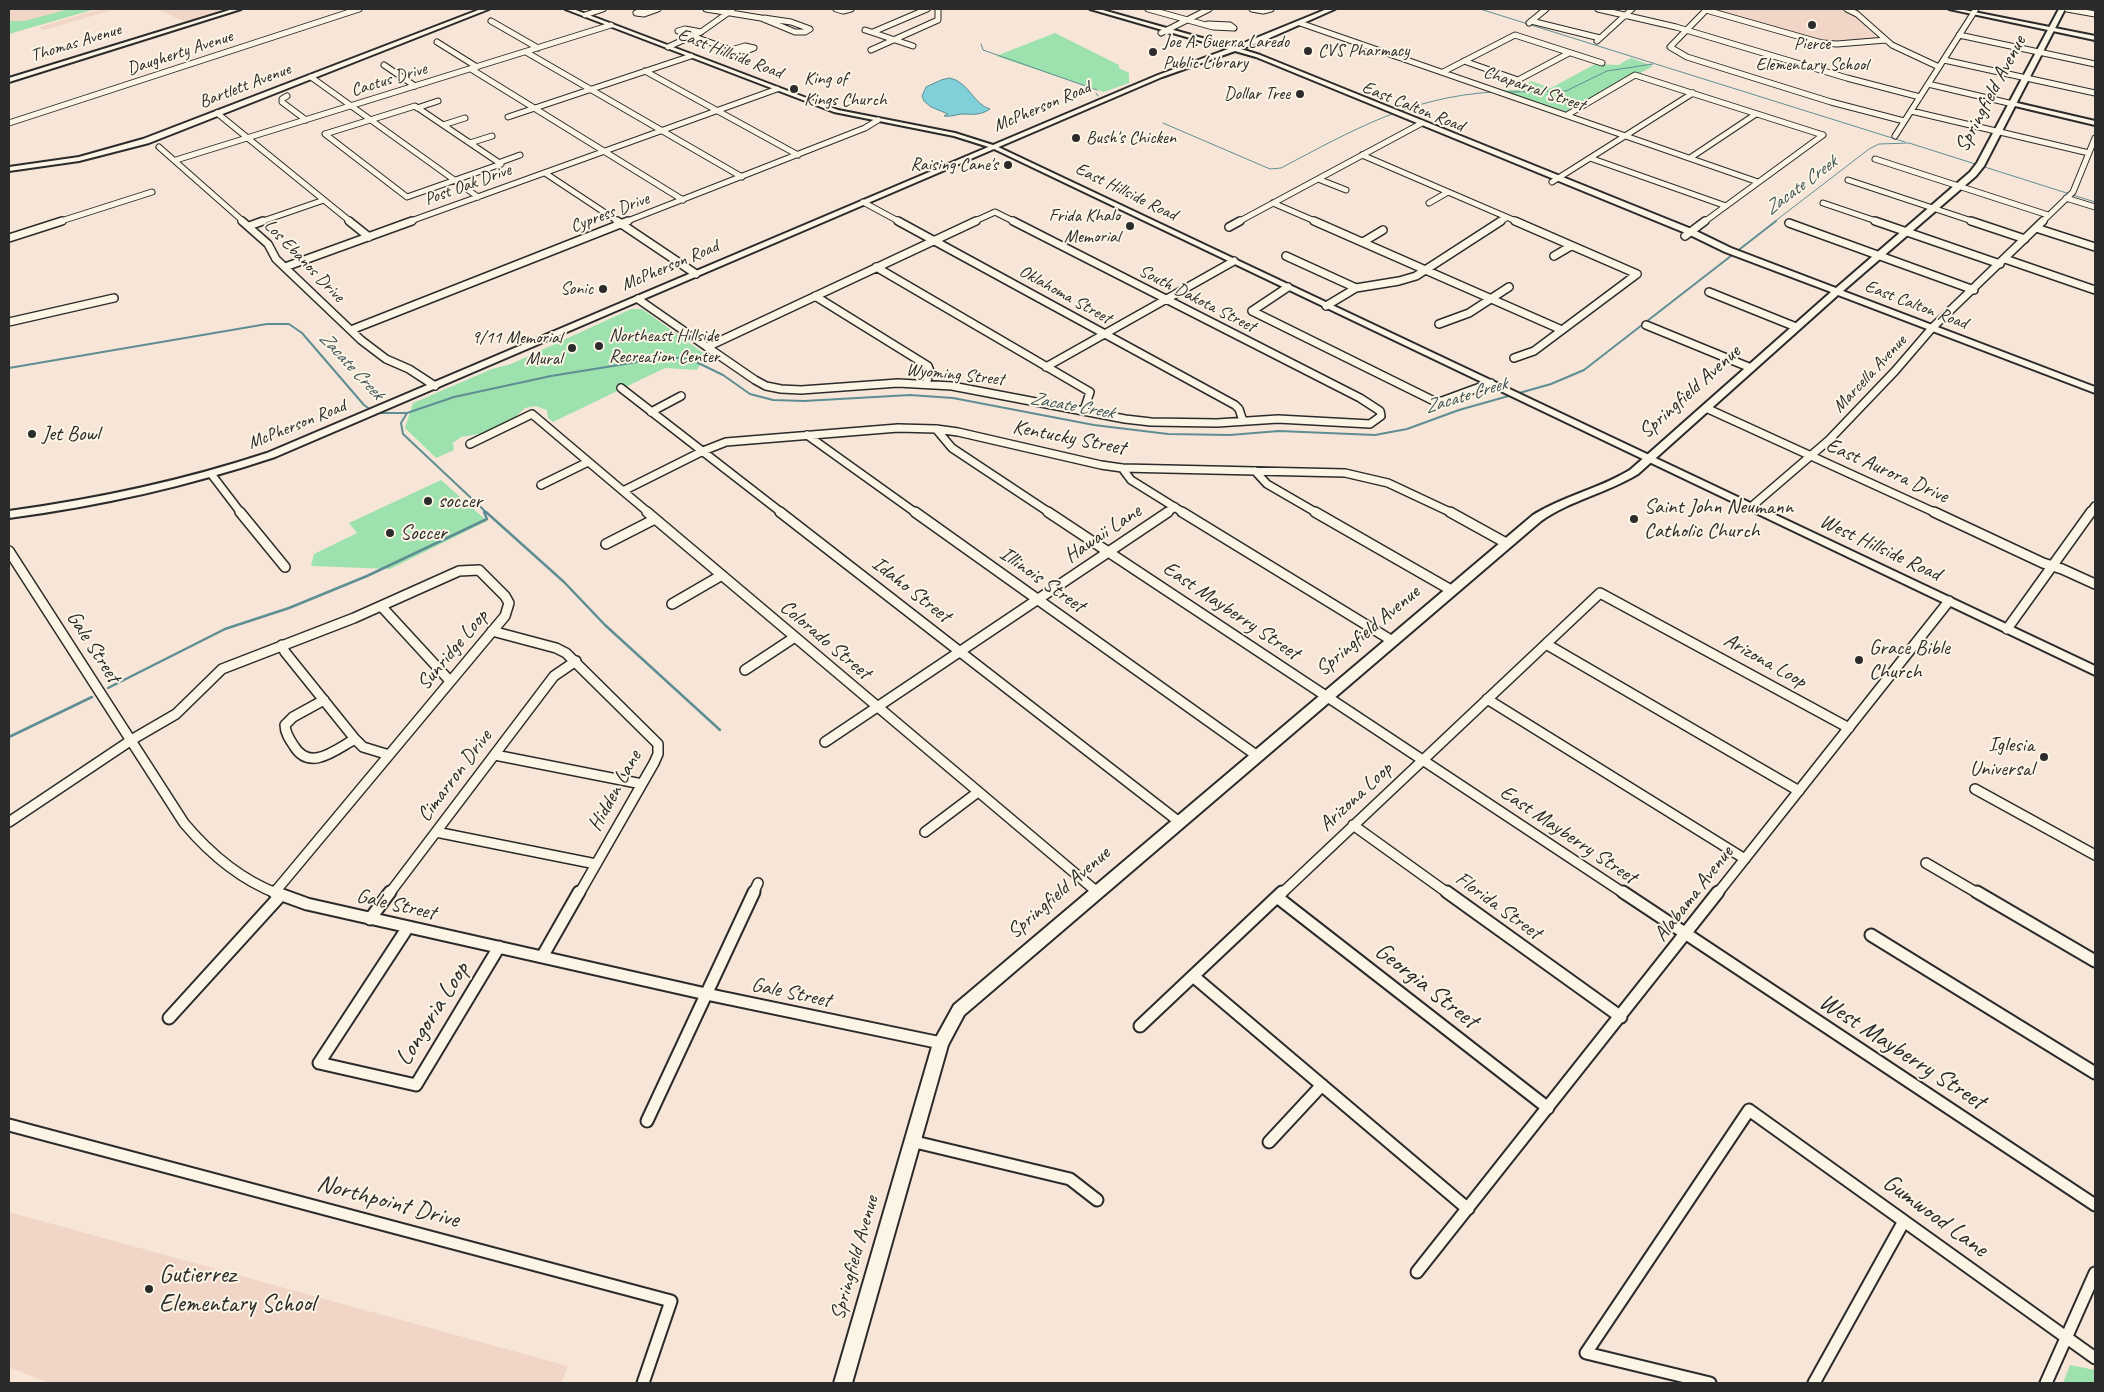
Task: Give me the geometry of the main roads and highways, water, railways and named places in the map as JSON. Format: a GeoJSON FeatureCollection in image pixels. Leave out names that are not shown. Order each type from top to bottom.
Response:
{"type":"FeatureCollection","features":[{"type":"Feature","properties":{"kind":"main road","name":"Bartlett Avenue"},"geometry":{"type":"LineString","coordinates":[[9,168],[62,162],[106,153],[157,137],[486,9]]}},
{"type":"Feature","properties":{"kind":"main road","name":"East Calton Road"},"geometry":{"type":"LineString","coordinates":[[1083,9],[1190,41],[1232,50],[1272,62],[1362,101],[1727,250],[2095,390]]}},
{"type":"Feature","properties":{"kind":"main road","name":"East Calton Road"},"geometry":{"type":"LineString","coordinates":[[1092,9],[1111,16]]}},
{"type":"Feature","properties":{"kind":"main road","name":"McPherson Road"},"geometry":{"type":"LineString","coordinates":[[9,514],[102,501],[168,487],[212,475],[271,455],[1151,80],[1263,39],[1332,9]]}},
{"type":"Feature","properties":{"kind":"main road","name":"Springfield Avenue"},"geometry":{"type":"LineString","coordinates":[[843,1383],[911,1141],[941,1043],[959,1010],[1178,821],[1537,518],[1555,506],[1618,482],[1650,459],[1796,327],[1838,293],[1959,186],[1979,166],[2062,9]]}},
{"type":"Feature","properties":{"kind":"main road","name":"East Calton Road"},"geometry":{"type":"LineString","coordinates":[[1164,32],[1211,42],[1294,76],[1317,82]]}},
{"type":"Feature","properties":{"kind":"main road"},"geometry":{"type":"LineString","coordinates":[[1211,42],[1232,44],[1263,39]]}},
{"type":"Feature","properties":{"kind":"main road"},"geometry":{"type":"LineString","coordinates":[[1263,39],[1256,50],[1272,62]]}},
{"type":"Feature","properties":{"kind":"main road"},"geometry":{"type":"LineString","coordinates":[[1190,41],[1207,50],[1203,60]]}},
{"type":"Feature","properties":{"kind":"main road"},"geometry":{"type":"LineString","coordinates":[[1203,60],[1237,57],[1253,59]]}},
{"type":"Feature","properties":{"kind":"main road"},"geometry":{"type":"LineString","coordinates":[[1294,76],[1305,75]]}},
{"type":"Feature","properties":{"kind":"main road","name":"East Calton Road"},"geometry":{"type":"LineString","coordinates":[[1362,101],[1381,111],[1395,113]]}},
{"type":"Feature","properties":{"kind":"water"},"geometry":{"type":"Polygon","coordinates":[[[950,78],[962,84],[979,103],[990,109],[979,114],[944,116],[948,114],[931,107],[924,101],[922,96],[926,87],[950,78]]]}},
{"type":"Feature","properties":{"kind":"waterway"},"geometry":{"type":"LineString","coordinates":[[1480,9],[1905,142]]}},
{"type":"Feature","properties":{"kind":"waterway"},"geometry":{"type":"LineString","coordinates":[[981,44],[983,50],[1097,90]]}},
{"type":"Feature","properties":{"kind":"waterway"},"geometry":{"type":"LineString","coordinates":[[1507,92],[1566,91],[1607,71],[1653,64]]}},
{"type":"Feature","properties":{"kind":"waterway"},"geometry":{"type":"LineString","coordinates":[[1163,123],[1270,169],[1281,168],[1358,129],[1408,108],[1463,95],[1493,92]]}},
{"type":"Feature","properties":{"kind":"waterway","name":"Zacate Creek"},"geometry":{"type":"LineString","coordinates":[[1774,222],[1869,149],[1879,144],[1909,143],[2095,202]]}},
{"type":"Feature","properties":{"kind":"waterway","name":"Zacate Creek"},"geometry":{"type":"LineString","coordinates":[[407,413],[454,397],[551,376],[668,357],[690,359],[723,375],[750,394],[773,400],[804,401],[910,395],[953,398],[1094,425],[1168,434],[1230,435],[1279,431],[1375,435],[1407,429],[1459,410],[1551,384],[1584,370],[1776,221]]}},
{"type":"Feature","properties":{"kind":"waterway","name":"Zacate Creek"},"geometry":{"type":"LineString","coordinates":[[9,368],[267,324],[289,324],[302,333],[364,405],[371,410]]}},
{"type":"Feature","properties":{"kind":"waterway","name":"Zacate Creek"},"geometry":{"type":"LineString","coordinates":[[376,413],[407,413]]}},
{"type":"Feature","properties":{"kind":"waterway"},"geometry":{"type":"LineString","coordinates":[[407,413],[401,423],[403,434],[487,513]]}},
{"type":"Feature","properties":{"kind":"waterway"},"geometry":{"type":"LineString","coordinates":[[108,688],[225,629],[289,608],[367,576],[487,519],[484,512]]}},
{"type":"Feature","properties":{"kind":"waterway"},"geometry":{"type":"LineString","coordinates":[[486,512],[564,582],[605,625],[720,730]]}},
{"type":"Feature","properties":{"kind":"waterway"},"geometry":{"type":"LineString","coordinates":[[9,737],[92,697]]}},
{"type":"Feature","properties":{"kind":"place","name":"Pierce Elementary School"},"geometry":{"type":"Point","coordinates":[1812,25]}},
{"type":"Feature","properties":{"kind":"place","name":"CVS Pharmacy"},"geometry":{"type":"Point","coordinates":[1308,51]}},
{"type":"Feature","properties":{"kind":"place","name":"Joe A. Guerra Laredo Public Library"},"geometry":{"type":"Point","coordinates":[1153,52]}},
{"type":"Feature","properties":{"kind":"place","name":"King of Kings Church"},"geometry":{"type":"Point","coordinates":[794,89]}},
{"type":"Feature","properties":{"kind":"place","name":"Dollar Tree"},"geometry":{"type":"Point","coordinates":[1300,94]}},
{"type":"Feature","properties":{"kind":"place","name":"Bush's Chicken"},"geometry":{"type":"Point","coordinates":[1076,138]}},
{"type":"Feature","properties":{"kind":"place","name":"Raising Cane's"},"geometry":{"type":"Point","coordinates":[1008,165]}},
{"type":"Feature","properties":{"kind":"place","name":"Frida Khalo Memorial"},"geometry":{"type":"Point","coordinates":[1130,226]}},
{"type":"Feature","properties":{"kind":"place","name":"Sonic"},"geometry":{"type":"Point","coordinates":[603,289]}},
{"type":"Feature","properties":{"kind":"place","name":"Northeast Hillside Recreation Center"},"geometry":{"type":"Point","coordinates":[599,346]}},
{"type":"Feature","properties":{"kind":"place","name":"9/11 Memorial Mural"},"geometry":{"type":"Point","coordinates":[572,348]}},
{"type":"Feature","properties":{"kind":"place","name":"Jet Bowl"},"geometry":{"type":"Point","coordinates":[32,434]}},
{"type":"Feature","properties":{"kind":"place","name":"soccer"},"geometry":{"type":"Point","coordinates":[428,501]}},
{"type":"Feature","properties":{"kind":"place","name":"Saint John Neumann Catholic Church"},"geometry":{"type":"Point","coordinates":[1634,519]}},
{"type":"Feature","properties":{"kind":"place","name":"Soccer"},"geometry":{"type":"Point","coordinates":[390,533]}},
{"type":"Feature","properties":{"kind":"place","name":"Grace Bible Church"},"geometry":{"type":"Point","coordinates":[1859,660]}},
{"type":"Feature","properties":{"kind":"place","name":"Iglesia Universal"},"geometry":{"type":"Point","coordinates":[2044,757]}},
{"type":"Feature","properties":{"kind":"place","name":"Gutierrez Elementary School"},"geometry":{"type":"Point","coordinates":[149,1289]}}]}
